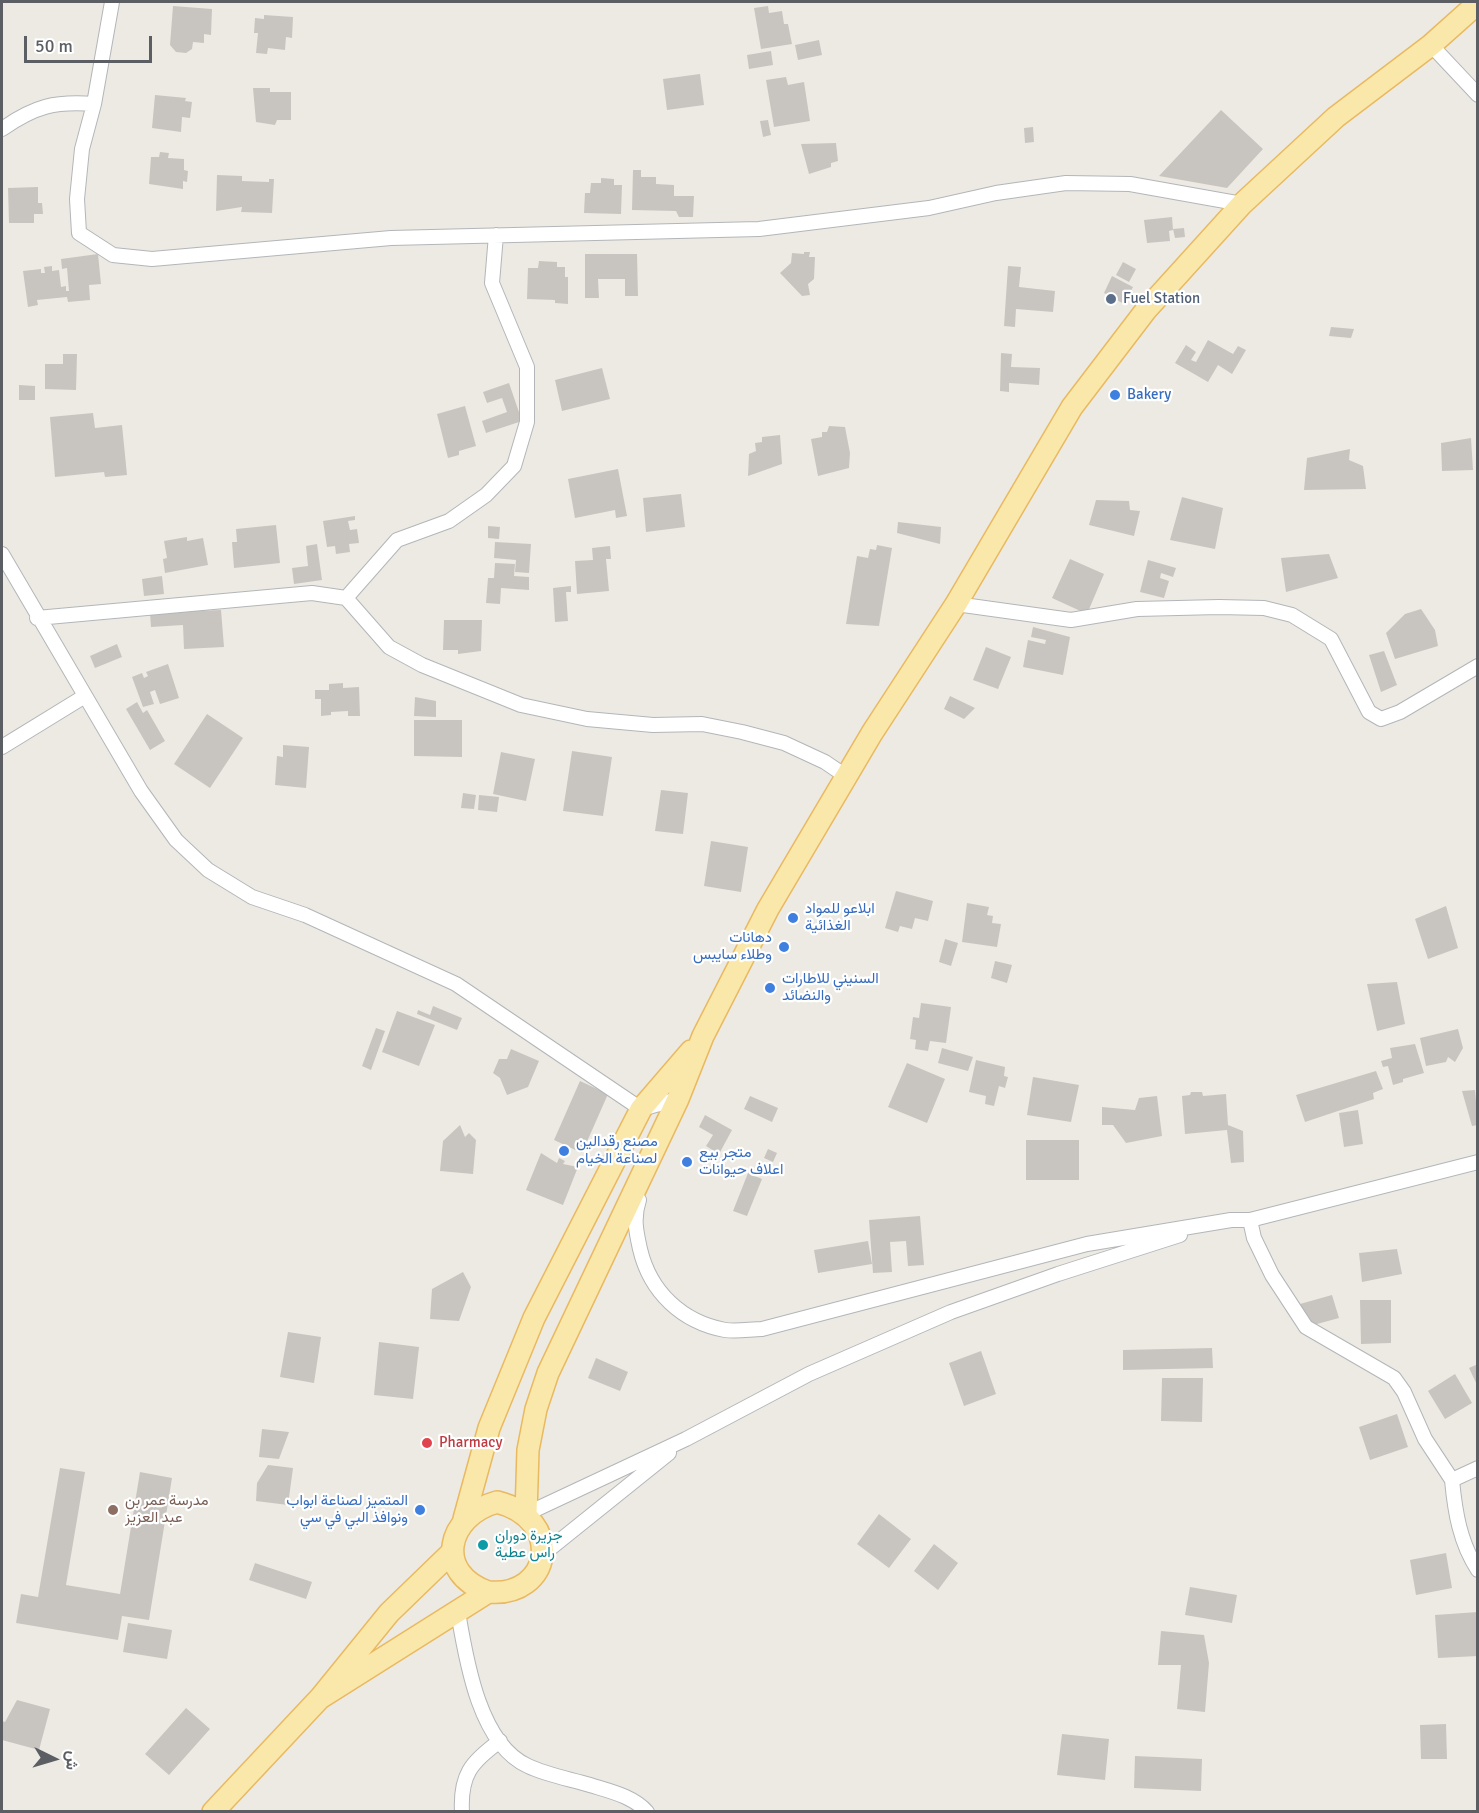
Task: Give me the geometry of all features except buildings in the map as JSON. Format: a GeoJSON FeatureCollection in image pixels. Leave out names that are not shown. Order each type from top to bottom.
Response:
{"type":"FeatureCollection","features":[{"type":"Feature","properties":{"kind":"main road"},"geometry":{"type":"LineString","coordinates":[[526,1514],[528,1450],[536,1409],[548,1372],[678,1099],[703,1036],[768,909],[872,733],[956,604],[1072,407],[1146,310],[1242,204],[1336,117],[1431,45],[1478,3]]}},
{"type":"Feature","properties":{"kind":"main road"},"geometry":{"type":"LineString","coordinates":[[213,1812],[320,1698],[389,1613],[452,1552],[458,1529],[464,1519],[489,1428],[534,1318],[641,1109],[703,1036]]}},
{"type":"Feature","properties":{"kind":"main road"},"geometry":{"type":"LineString","coordinates":[[452,1552],[461,1574],[468,1582],[488,1592],[512,1591],[523,1586],[532,1577],[542,1555],[539,1532],[526,1514],[497,1502],[473,1511],[464,1519]]}},
{"type":"Feature","properties":{"kind":"main road"},"geometry":{"type":"LineString","coordinates":[[320,1698],[488,1592]]}},
{"type":"Feature","properties":{"kind":"street"},"geometry":{"type":"LineString","coordinates":[[112,2],[94,104],[82,149],[76,199],[79,233],[113,255],[152,260],[391,238],[759,229],[929,208],[996,193],[1066,183],[1130,184],[1242,204]]}},
{"type":"Feature","properties":{"kind":"street"},"geometry":{"type":"LineString","coordinates":[[1431,45],[1478,95]]}},
{"type":"Feature","properties":{"kind":"street"},"geometry":{"type":"LineString","coordinates":[[2,129],[33,109],[63,102],[94,104]]}},
{"type":"Feature","properties":{"kind":"street"},"geometry":{"type":"LineString","coordinates":[[346,598],[397,540],[449,521],[486,495],[514,466],[527,422],[527,367],[492,283],[496,235]]}},
{"type":"Feature","properties":{"kind":"street"},"geometry":{"type":"LineString","coordinates":[[2,554],[37,618],[141,791],[170,832],[208,870],[252,897],[305,915],[456,984],[641,1109],[678,1099]]}},
{"type":"Feature","properties":{"kind":"street"},"geometry":{"type":"LineString","coordinates":[[37,618],[312,593],[346,598],[389,647],[423,665],[521,705],[587,719],[653,725],[702,724],[742,732],[784,743],[825,762],[847,777]]}},
{"type":"Feature","properties":{"kind":"street"},"geometry":{"type":"LineString","coordinates":[[956,604],[1071,620],[1137,609],[1219,607],[1264,608],[1292,615],[1331,639],[1369,711],[1381,719],[1400,712],[1478,666]]}},
{"type":"Feature","properties":{"kind":"street"},"geometry":{"type":"LineString","coordinates":[[2,747],[85,696]]}},
{"type":"Feature","properties":{"kind":"street"},"geometry":{"type":"LineString","coordinates":[[666,1122],[633,1216],[647,1274],[662,1295],[683,1315],[726,1330],[762,1329],[1088,1244],[1231,1220],[1250,1220],[1478,1162]]}},
{"type":"Feature","properties":{"kind":"street"},"geometry":{"type":"LineString","coordinates":[[526,1514],[687,1439],[809,1374],[951,1312],[1058,1274],[1231,1220]]}},
{"type":"Feature","properties":{"kind":"street"},"geometry":{"type":"LineString","coordinates":[[1250,1220],[1254,1238],[1272,1275],[1306,1327],[1394,1378],[1404,1392],[1425,1439],[1452,1480],[1455,1507],[1466,1553],[1478,1570]]}},
{"type":"Feature","properties":{"kind":"street"},"geometry":{"type":"LineString","coordinates":[[542,1555],[687,1439]]}},
{"type":"Feature","properties":{"kind":"street"},"geometry":{"type":"LineString","coordinates":[[1452,1480],[1478,1468]]}},
{"type":"Feature","properties":{"kind":"street"},"geometry":{"type":"LineString","coordinates":[[458,1612],[471,1679],[500,1742],[513,1757],[528,1766],[618,1794],[641,1804],[647,1812]]}},
{"type":"Feature","properties":{"kind":"street"},"geometry":{"type":"LineString","coordinates":[[462,1812],[462,1788],[466,1775],[477,1758],[500,1742]]}},
{"type":"Feature","properties":{"kind":"place","name":"Fuel Station"},"geometry":{"type":"Point","coordinates":[1111,299]}},
{"type":"Feature","properties":{"kind":"place","name":"Bakery"},"geometry":{"type":"Point","coordinates":[1115,395]}},
{"type":"Feature","properties":{"kind":"place","name":"ابلاعو للمواد الغذائية"},"geometry":{"type":"Point","coordinates":[793,918]}},
{"type":"Feature","properties":{"kind":"place","name":"دهانات وطلاء سايبس"},"geometry":{"type":"Point","coordinates":[784,947]}},
{"type":"Feature","properties":{"kind":"place","name":"السنيني للاطارات والنضائد"},"geometry":{"type":"Point","coordinates":[770,988]}},
{"type":"Feature","properties":{"kind":"place","name":"مصنع رقدالين لصناعة الخيام"},"geometry":{"type":"Point","coordinates":[564,1151]}},
{"type":"Feature","properties":{"kind":"place","name":"متجر بيع اعلاف حيوانات"},"geometry":{"type":"Point","coordinates":[687,1162]}},
{"type":"Feature","properties":{"kind":"place","name":"Pharmacy"},"geometry":{"type":"Point","coordinates":[427,1443]}},
{"type":"Feature","properties":{"kind":"place","name":"مدرسة عمر بن عبد العزيز"},"geometry":{"type":"Point","coordinates":[113,1510]}},
{"type":"Feature","properties":{"kind":"place","name":"المتميز لصناعة ابواب ونوافذ البي في سي"},"geometry":{"type":"Point","coordinates":[420,1510]}},
{"type":"Feature","properties":{"kind":"place","name":"جزيرة دوران راس عطية"},"geometry":{"type":"Point","coordinates":[483,1545]}}]}
